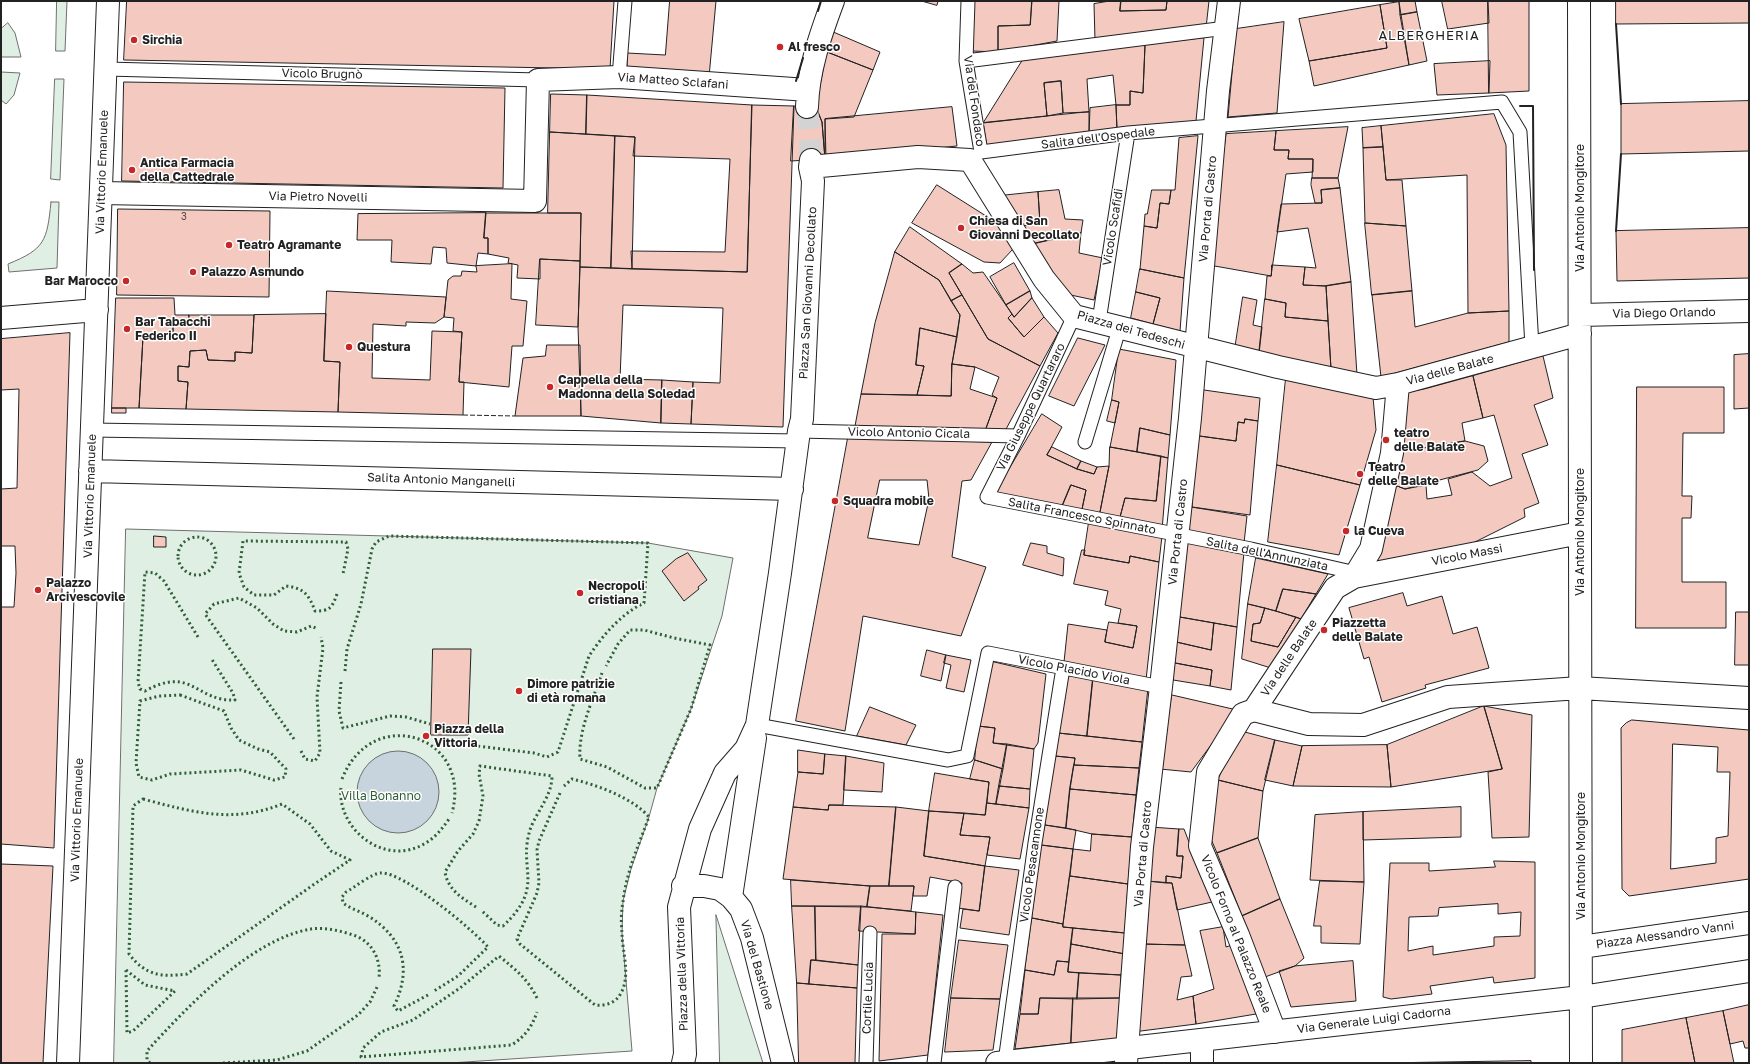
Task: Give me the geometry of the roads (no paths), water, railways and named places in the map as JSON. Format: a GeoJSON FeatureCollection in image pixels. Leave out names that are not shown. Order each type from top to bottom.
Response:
{"type":"FeatureCollection","features":[{"type":"Feature","properties":{"kind":"street","name":"Via Vittorio Emanuele"},"geometry":{"type":"LineString","coordinates":[[68,1063],[108,1]]}},
{"type":"Feature","properties":{"kind":"street","name":"Via Matteo Sclafani"},"geometry":{"type":"LineString","coordinates":[[538,80],[619,77],[808,98],[817,45],[833,1]]}},
{"type":"Feature","properties":{"kind":"street","name":"Via Porta di Castro"},"geometry":{"type":"LineString","coordinates":[[1127,1056],[1142,847],[1162,687],[1196,348],[1215,125],[1229,1]]}},
{"type":"Feature","properties":{"kind":"street","name":"Via Antonio Mongitore"},"geometry":{"type":"LineString","coordinates":[[1579,1],[1581,1063]]}},
{"type":"Feature","properties":{"kind":"street","name":"Via Pietro Novelli"},"geometry":{"type":"LineString","coordinates":[[101,193],[535,201],[538,80]]}},
{"type":"Feature","properties":{"kind":"street","name":"Piazza San Giovanni Decollato"},"geometry":{"type":"LineString","coordinates":[[757,725],[792,489],[799,431],[813,181],[810,164],[918,157],[975,156]]}},
{"type":"Feature","properties":{"kind":"street","name":"Piazza dei Tedeschi"},"geometry":{"type":"LineString","coordinates":[[975,156],[1044,278],[1074,316],[1196,348],[1376,388],[1398,384]]}},
{"type":"Feature","properties":{"kind":"street"},"geometry":{"type":"LineString","coordinates":[[1,318],[97,310]]}},
{"type":"Feature","properties":{"kind":"street","name":"Via Diego Orlando"},"geometry":{"type":"LineString","coordinates":[[1580,325],[1749,311]]}},
{"type":"Feature","properties":{"kind":"street","name":"Via delle Balate"},"geometry":{"type":"LineString","coordinates":[[1254,710],[1335,588],[1355,575],[1371,549],[1392,453],[1398,384],[1532,347],[1580,325]]}},
{"type":"Feature","properties":{"kind":"street","name":"Salita Antonio Manganelli"},"geometry":{"type":"LineString","coordinates":[[90,471],[792,489]]}},
{"type":"Feature","properties":{"kind":"street","name":"Vicolo Massi"},"geometry":{"type":"LineString","coordinates":[[1355,575],[1580,533]]}},
{"type":"Feature","properties":{"kind":"street"},"geometry":{"type":"LineString","coordinates":[[1254,710],[1310,724],[1363,725],[1448,697],[1580,688],[1749,698]]}},
{"type":"Feature","properties":{"kind":"street","name":"Vicolo Forno al Palazzo Reale"},"geometry":{"type":"LineString","coordinates":[[1254,710],[1243,714],[1208,772],[1200,846],[1238,935],[1275,1032]]}},
{"type":"Feature","properties":{"kind":"street"},"geometry":{"type":"LineString","coordinates":[[731,897],[757,725]]}},
{"type":"Feature","properties":{"kind":"street","name":"Piazza della Vittoria"},"geometry":{"type":"LineString","coordinates":[[683,1063],[685,1054],[679,907],[683,886],[700,830],[725,773],[746,750],[757,725]]}},
{"type":"Feature","properties":{"kind":"street","name":"Via del Bastione"},"geometry":{"type":"LineString","coordinates":[[683,886],[704,886],[720,889],[731,897],[741,910],[752,938],[783,1063]]}},
{"type":"Feature","properties":{"kind":"street","name":"Piazza Alessandro Vanni"},"geometry":{"type":"LineString","coordinates":[[1581,947],[1749,923]]}},
{"type":"Feature","properties":{"kind":"street","name":"Via Generale Luigi Cadorna"},"geometry":{"type":"LineString","coordinates":[[1001,1063],[1127,1056],[1202,1040],[1581,997],[1749,971]]}},
{"type":"Feature","properties":{"kind":"street"},"geometry":{"type":"LineString","coordinates":[[1202,1040],[1202,1063]]}},
{"type":"Feature","properties":{"kind":"lane"},"geometry":{"type":"LineString","coordinates":[[619,77],[625,1]]}},
{"type":"Feature","properties":{"kind":"lane","name":"Via del Fondaco"},"geometry":{"type":"LineString","coordinates":[[968,1],[966,61],[975,156]]}},
{"type":"Feature","properties":{"kind":"lane"},"geometry":{"type":"LineString","coordinates":[[966,61],[1226,28]]}},
{"type":"Feature","properties":{"kind":"lane","name":"Vicolo Brugnò"},"geometry":{"type":"LineString","coordinates":[[106,69],[538,80]]}},
{"type":"Feature","properties":{"kind":"lane","name":"Salita dell'Ospedale"},"geometry":{"type":"LineString","coordinates":[[975,156],[1128,133],[1502,102],[1520,132],[1532,347]]}},
{"type":"Feature","properties":{"kind":"lane","name":"Vicolo Scafidi"},"geometry":{"type":"LineString","coordinates":[[1085,442],[1109,324],[1128,133]]}},
{"type":"Feature","properties":{"kind":"lane","name":"Via Giuseppe Quartararo"},"geometry":{"type":"LineString","coordinates":[[987,497],[1018,436],[1074,316]]}},
{"type":"Feature","properties":{"kind":"lane","name":"Vicolo Antonio Cicala"},"geometry":{"type":"LineString","coordinates":[[92,430],[799,431],[1018,436]]}},
{"type":"Feature","properties":{"kind":"lane","name":"Salita Francesco Spinnato"},"geometry":{"type":"LineString","coordinates":[[987,497],[1177,535]]}},
{"type":"Feature","properties":{"kind":"lane","name":"Salita dell'Annunziata"},"geometry":{"type":"LineString","coordinates":[[1177,535],[1355,575]]}},
{"type":"Feature","properties":{"kind":"lane","name":"Vicolo Placido Viola"},"geometry":{"type":"LineString","coordinates":[[757,725],[948,760],[967,756],[988,653],[1162,687]]}},
{"type":"Feature","properties":{"kind":"lane","name":"Vicolo Pesacannone"},"geometry":{"type":"LineString","coordinates":[[1001,1063],[1063,668]]}},
{"type":"Feature","properties":{"kind":"lane"},"geometry":{"type":"LineString","coordinates":[[934,1063],[955,887]]}},
{"type":"Feature","properties":{"kind":"lane","name":"Cortile Lucia"},"geometry":{"type":"LineString","coordinates":[[866,1063],[870,933]]}},
{"type":"Feature","properties":{"kind":"tunnel"},"geometry":{"type":"LineString","coordinates":[[807,107],[811,160]]}},
{"type":"Feature","properties":{"kind":"place","name":"Sirchia"},"geometry":{"type":"Point","coordinates":[134,40]}},
{"type":"Feature","properties":{"kind":"place","name":"Al fresco"},"geometry":{"type":"Point","coordinates":[780,47]}},
{"type":"Feature","properties":{"kind":"place","name":"Antica Farmacia della Cattedrale"},"geometry":{"type":"Point","coordinates":[132,170]}},
{"type":"Feature","properties":{"kind":"place","name":"Chiesa di San Giovanni Decollato"},"geometry":{"type":"Point","coordinates":[961,228]}},
{"type":"Feature","properties":{"kind":"place","name":"Teatro Agramante"},"geometry":{"type":"Point","coordinates":[229,245]}},
{"type":"Feature","properties":{"kind":"place","name":"Palazzo Asmundo"},"geometry":{"type":"Point","coordinates":[193,272]}},
{"type":"Feature","properties":{"kind":"place","name":"Bar Marocco"},"geometry":{"type":"Point","coordinates":[126,281]}},
{"type":"Feature","properties":{"kind":"place","name":"Bar Tabacchi Federico II"},"geometry":{"type":"Point","coordinates":[127,329]}},
{"type":"Feature","properties":{"kind":"place","name":"Questura"},"geometry":{"type":"Point","coordinates":[349,347]}},
{"type":"Feature","properties":{"kind":"place","name":"Cappella della Madonna della Soledad"},"geometry":{"type":"Point","coordinates":[550,387]}},
{"type":"Feature","properties":{"kind":"place","name":"teatro delle Balate"},"geometry":{"type":"Point","coordinates":[1386,440]}},
{"type":"Feature","properties":{"kind":"place","name":"Teatro delle Balate"},"geometry":{"type":"Point","coordinates":[1360,474]}},
{"type":"Feature","properties":{"kind":"place","name":"Squadra mobile"},"geometry":{"type":"Point","coordinates":[835,501]}},
{"type":"Feature","properties":{"kind":"place","name":"la Cueva"},"geometry":{"type":"Point","coordinates":[1346,531]}},
{"type":"Feature","properties":{"kind":"place","name":"Palazzo Arcivescovile"},"geometry":{"type":"Point","coordinates":[38,590]}},
{"type":"Feature","properties":{"kind":"place","name":"Necropoli cristiana"},"geometry":{"type":"Point","coordinates":[580,593]}},
{"type":"Feature","properties":{"kind":"place","name":"Piazzetta delle Balate"},"geometry":{"type":"Point","coordinates":[1324,630]}},
{"type":"Feature","properties":{"kind":"place","name":"Dimore patrizie di età romana"},"geometry":{"type":"Point","coordinates":[519,691]}},
{"type":"Feature","properties":{"kind":"place","name":"Piazza della Vittoria"},"geometry":{"type":"Point","coordinates":[426,736]}},
{"type":"Feature","properties":{"kind":"district","name":"ALBERGHERIA"},"geometry":{"type":"Point","coordinates":[1429,36]}},
{"type":"Feature","properties":{"kind":"park label","name":"Villa Bonanno"},"geometry":{"type":"Point","coordinates":[381,796]}}]}
